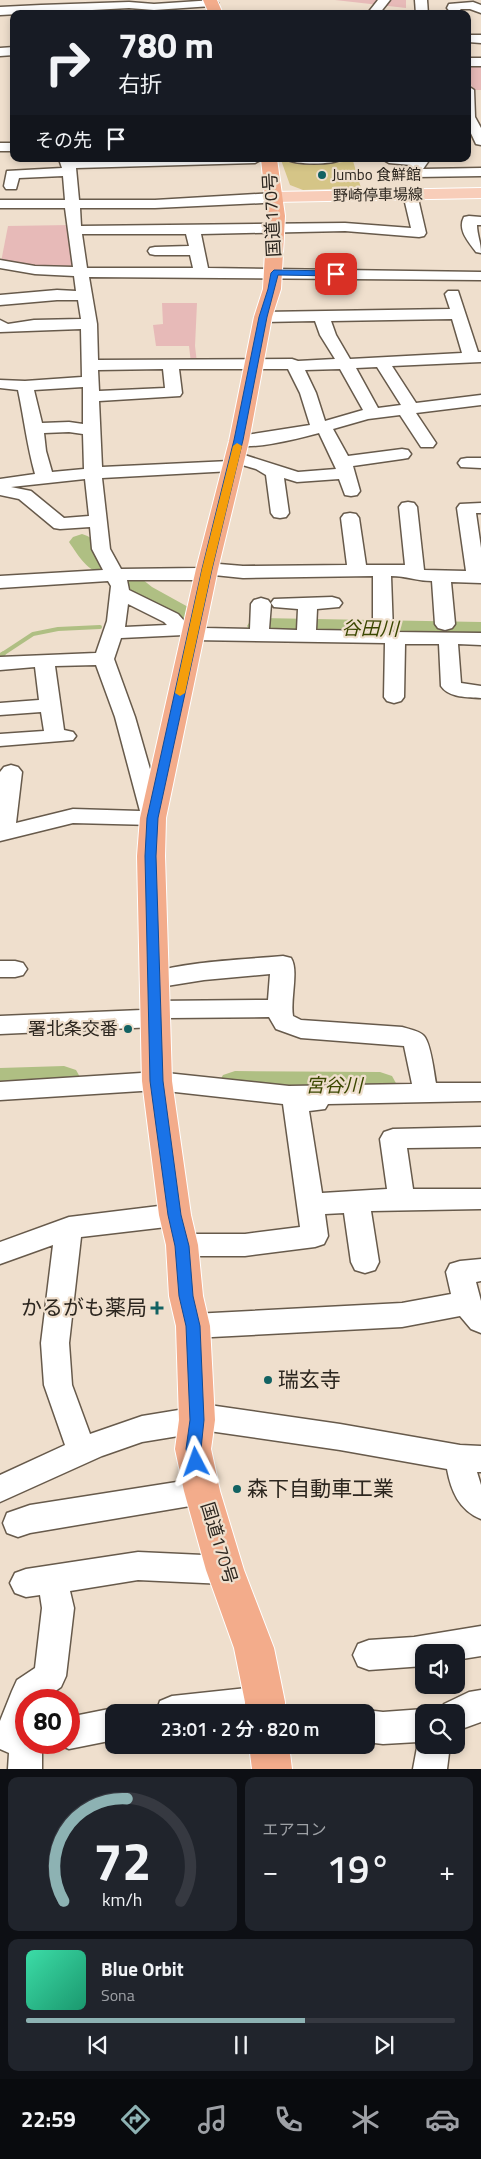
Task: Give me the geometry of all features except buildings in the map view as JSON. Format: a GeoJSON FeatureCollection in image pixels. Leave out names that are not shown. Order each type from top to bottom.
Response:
{"type":"FeatureCollection","features":[{"type":"Feature","properties":{"kind":"highway","name":"国道170号"},"geometry":{"type":"LineString","coordinates":[[264,1704],[254,1648],[225,1570],[202,1490],[193,1449],[197,1420],[193,1326],[186,1296],[182,1246],[174,1215],[156,1081],[151,856],[153,818],[190,631],[235,454],[263,317],[279,283],[275,197],[269,162]]}},
{"type":"Feature","properties":{"kind":"highway"},"geometry":{"type":"LineString","coordinates":[[270,1754],[272,1769]]}},
{"type":"Feature","properties":{"kind":"main road","name":"野崎停車場線"},"geometry":{"type":"LineString","coordinates":[[275,197],[481,193]]}},
{"type":"Feature","properties":{"kind":"street"},"geometry":{"type":"LineString","coordinates":[[376,10],[384,0]]}},
{"type":"Feature","properties":{"kind":"street"},"geometry":{"type":"LineString","coordinates":[[14,10],[130,5],[154,7],[213,5]]}},
{"type":"Feature","properties":{"kind":"street"},"geometry":{"type":"LineString","coordinates":[[455,10],[453,6],[473,5],[478,18]]}},
{"type":"Feature","properties":{"kind":"street"},"geometry":{"type":"LineString","coordinates":[[471,92],[472,116],[480,137]]}},
{"type":"Feature","properties":{"kind":"street"},"geometry":{"type":"LineString","coordinates":[[10,186],[12,174],[68,165],[163,162]]}},
{"type":"Feature","properties":{"kind":"street"},"geometry":{"type":"LineString","coordinates":[[382,162],[384,173]]}},
{"type":"Feature","properties":{"kind":"street"},"geometry":{"type":"LineString","coordinates":[[420,162],[416,168],[416,174],[481,172]]}},
{"type":"Feature","properties":{"kind":"street"},"geometry":{"type":"LineString","coordinates":[[11,772],[2,834],[72,816],[153,818],[125,717],[104,659],[110,638],[114,633],[118,584],[101,549],[93,473],[89,324],[74,230],[68,165]]}},
{"type":"Feature","properties":{"kind":"street"},"geometry":{"type":"LineString","coordinates":[[74,230],[345,227],[360,233],[419,233],[410,194]]}},
{"type":"Feature","properties":{"kind":"street"},"geometry":{"type":"LineString","coordinates":[[0,204],[72,205],[209,195],[263,200],[275,197]]}},
{"type":"Feature","properties":{"kind":"street"},"geometry":{"type":"LineString","coordinates":[[481,221],[469,220],[470,233],[481,249]]}},
{"type":"Feature","properties":{"kind":"street"},"geometry":{"type":"LineString","coordinates":[[193,230],[201,272]]}},
{"type":"Feature","properties":{"kind":"street"},"geometry":{"type":"LineString","coordinates":[[155,251],[197,250]]}},
{"type":"Feature","properties":{"kind":"street"},"geometry":{"type":"LineString","coordinates":[[0,264],[36,270],[81,272],[201,272],[279,283],[426,274],[481,276]]}},
{"type":"Feature","properties":{"kind":"street"},"geometry":{"type":"LineString","coordinates":[[311,288],[426,286]]}},
{"type":"Feature","properties":{"kind":"street"},"geometry":{"type":"LineString","coordinates":[[3,384],[25,386],[91,381],[171,366],[292,364],[295,366],[345,362],[385,354],[476,353],[458,314],[453,294]]}},
{"type":"Feature","properties":{"kind":"street"},"geometry":{"type":"LineString","coordinates":[[0,300],[57,295],[85,296]]}},
{"type":"Feature","properties":{"kind":"street"},"geometry":{"type":"LineString","coordinates":[[263,317],[458,314]]}},
{"type":"Feature","properties":{"kind":"street"},"geometry":{"type":"LineString","coordinates":[[322,316],[323,326],[328,337],[345,362],[373,413]]}},
{"type":"Feature","properties":{"kind":"street"},"geometry":{"type":"LineString","coordinates":[[0,325],[4,330],[34,325],[89,324]]}},
{"type":"Feature","properties":{"kind":"street"},"geometry":{"type":"LineString","coordinates":[[385,354],[408,409],[427,443]]}},
{"type":"Feature","properties":{"kind":"street"},"geometry":{"type":"LineString","coordinates":[[91,381],[174,393],[171,366]]}},
{"type":"Feature","properties":{"kind":"street"},"geometry":{"type":"LineString","coordinates":[[295,366],[321,427],[344,468],[351,491]]}},
{"type":"Feature","properties":{"kind":"street"},"geometry":{"type":"LineString","coordinates":[[25,386],[35,428],[37,452],[45,478]]}},
{"type":"Feature","properties":{"kind":"street"},"geometry":{"type":"LineString","coordinates":[[0,485],[8,482],[93,473],[145,479],[235,454],[263,439],[321,427],[373,413],[481,400]]}},
{"type":"Feature","properties":{"kind":"street"},"geometry":{"type":"LineString","coordinates":[[35,428],[69,427],[91,430]]}},
{"type":"Feature","properties":{"kind":"street"},"geometry":{"type":"LineString","coordinates":[[235,454],[297,478],[402,454]]}},
{"type":"Feature","properties":{"kind":"street"},"geometry":{"type":"LineString","coordinates":[[270,468],[274,473],[280,513]]}},
{"type":"Feature","properties":{"kind":"street"},"geometry":{"type":"LineString","coordinates":[[0,490],[25,495],[60,524],[98,521]]}},
{"type":"Feature","properties":{"kind":"street"},"geometry":{"type":"LineString","coordinates":[[408,507],[415,571],[419,576],[479,577],[466,508],[481,508]]}},
{"type":"Feature","properties":{"kind":"street"},"geometry":{"type":"LineString","coordinates":[[350,518],[358,570]]}},
{"type":"Feature","properties":{"kind":"street"},"geometry":{"type":"LineString","coordinates":[[382,570],[386,633],[394,697]]}},
{"type":"Feature","properties":{"kind":"street"},"geometry":{"type":"LineString","coordinates":[[0,582],[118,584],[206,572],[415,571]]}},
{"type":"Feature","properties":{"kind":"street"},"geometry":{"type":"LineString","coordinates":[[441,576],[451,686],[464,691],[481,692]]}},
{"type":"Feature","properties":{"kind":"street"},"geometry":{"type":"LineString","coordinates":[[118,584],[190,631]]}},
{"type":"Feature","properties":{"kind":"street"},"geometry":{"type":"LineString","coordinates":[[281,603],[332,603]]}},
{"type":"Feature","properties":{"kind":"street"},"geometry":{"type":"LineString","coordinates":[[307,631],[308,603]]}},
{"type":"Feature","properties":{"kind":"street"},"geometry":{"type":"LineString","coordinates":[[259,634],[261,604]]}},
{"type":"Feature","properties":{"kind":"street"},"geometry":{"type":"LineString","coordinates":[[114,633],[190,631],[259,634],[307,631],[386,633],[447,631],[481,639]]}},
{"type":"Feature","properties":{"kind":"street"},"geometry":{"type":"LineString","coordinates":[[0,664],[4,662],[104,659]]}},
{"type":"Feature","properties":{"kind":"street"},"geometry":{"type":"LineString","coordinates":[[0,740],[61,737],[50,705],[44,661]]}},
{"type":"Feature","properties":{"kind":"street"},"geometry":{"type":"LineString","coordinates":[[0,709],[50,705]]}},
{"type":"Feature","properties":{"kind":"street"},"geometry":{"type":"LineString","coordinates":[[154,980],[204,972],[283,964],[280,1008],[282,1019],[288,1025],[301,1029],[402,1036],[415,1041],[426,1093]]}},
{"type":"Feature","properties":{"kind":"street"},"geometry":{"type":"LineString","coordinates":[[0,1025],[155,1014],[280,1008]]}},
{"type":"Feature","properties":{"kind":"street"},"geometry":{"type":"LineString","coordinates":[[0,1091],[156,1081],[289,1095],[305,1099]]}},
{"type":"Feature","properties":{"kind":"street"},"geometry":{"type":"LineString","coordinates":[[211,1096],[305,1099],[481,1092]]}},
{"type":"Feature","properties":{"kind":"street"},"geometry":{"type":"LineString","coordinates":[[182,1246],[245,1245],[315,1236],[310,1204],[305,1099]]}},
{"type":"Feature","properties":{"kind":"street"},"geometry":{"type":"LineString","coordinates":[[400,1200],[393,1139],[481,1137]]}},
{"type":"Feature","properties":{"kind":"street"},"geometry":{"type":"LineString","coordinates":[[310,1204],[481,1199]]}},
{"type":"Feature","properties":{"kind":"street"},"geometry":{"type":"LineString","coordinates":[[356,1202],[365,1262]]}},
{"type":"Feature","properties":{"kind":"street"},"geometry":{"type":"LineString","coordinates":[[0,1253],[69,1228],[174,1215]]}},
{"type":"Feature","properties":{"kind":"street"},"geometry":{"type":"LineString","coordinates":[[69,1228],[55,1344],[58,1385],[82,1452]]}},
{"type":"Feature","properties":{"kind":"street"},"geometry":{"type":"LineString","coordinates":[[193,1326],[473,1312],[460,1272],[481,1270]]}},
{"type":"Feature","properties":{"kind":"street"},"geometry":{"type":"LineString","coordinates":[[0,1489],[44,1467],[142,1429],[209,1418],[331,1435],[471,1458],[465,1486],[472,1499],[481,1505]]}},
{"type":"Feature","properties":{"kind":"street"},"geometry":{"type":"LineString","coordinates":[[18,1523],[30,1519],[202,1490]]}},
{"type":"Feature","properties":{"kind":"street"},"geometry":{"type":"LineString","coordinates":[[31,1689],[50,1676],[58,1608],[39,1581],[138,1566],[225,1570]]}},
{"type":"Feature","properties":{"kind":"street"},"geometry":{"type":"LineString","coordinates":[[369,1655],[414,1652],[481,1641]]}},
{"type":"Feature","properties":{"kind":"street"},"geometry":{"type":"LineString","coordinates":[[465,1710],[481,1706]]}},
{"type":"Feature","properties":{"kind":"street"},"geometry":{"type":"LineString","coordinates":[[80,1732],[105,1726]]}},
{"type":"Feature","properties":{"kind":"street"},"geometry":{"type":"LineString","coordinates":[[375,1727],[415,1726]]}},
{"type":"Feature","properties":{"kind":"street"},"geometry":{"type":"LineString","coordinates":[[20,1754],[24,1769]]}},
{"type":"Feature","properties":{"kind":"street"},"geometry":{"type":"LineString","coordinates":[[430,1769],[432,1754]]}},
{"type":"Feature","properties":{"kind":"shaded area"},"geometry":{"type":"Polygon","coordinates":[[[335,0],[406,0],[406,8],[335,0]]]}},
{"type":"Feature","properties":{"kind":"shaded area"},"geometry":{"type":"Polygon","coordinates":[[[481,64],[481,90],[473,90],[471,84],[471,65],[481,64]]]}},
{"type":"Feature","properties":{"kind":"shaded area"},"geometry":{"type":"Polygon","coordinates":[[[70,225],[78,270],[1,262],[8,226],[70,225]]]}},
{"type":"Feature","properties":{"kind":"shaded area"},"geometry":{"type":"Polygon","coordinates":[[[162,303],[197,303],[195,346],[197,363],[191,363],[189,346],[156,346],[153,325],[163,324],[162,303]]]}},
{"type":"Feature","properties":{"kind":"waterway","name":"谷田川"},"geometry":{"type":"LineString","coordinates":[[82,542],[103,567]]}},
{"type":"Feature","properties":{"kind":"waterway","name":"谷田川"},"geometry":{"type":"LineString","coordinates":[[128,581],[143,593],[190,619]]}},
{"type":"Feature","properties":{"kind":"waterway","name":"谷田川"},"geometry":{"type":"LineString","coordinates":[[260,626],[481,630]]}},
{"type":"Feature","properties":{"kind":"waterway","name":"谷田川"},"geometry":{"type":"LineString","coordinates":[[1,655],[33,634],[58,629],[100,627]]}},
{"type":"Feature","properties":{"kind":"waterway","name":"宮谷川"},"geometry":{"type":"LineString","coordinates":[[0,1081],[64,1079]]}},
{"type":"Feature","properties":{"kind":"waterway","name":"宮谷川"},"geometry":{"type":"LineString","coordinates":[[235,1084],[380,1085]]}},
{"type":"Feature","properties":{"kind":"slow traffic"},"geometry":{"type":"LineString","coordinates":[[180,693],[207,569],[237,446]]}},
{"type":"Feature","properties":{"kind":"place","name":"Jumbo 食鮮館"},"geometry":{"type":"Point","coordinates":[322,175]}},
{"type":"Feature","properties":{"kind":"place","name":"署北条交番"},"geometry":{"type":"Point","coordinates":[128,1029]}},
{"type":"Feature","properties":{"kind":"place","name":"かるがも薬局"},"geometry":{"type":"Point","coordinates":[157,1308]}},
{"type":"Feature","properties":{"kind":"place","name":"瑞玄寺"},"geometry":{"type":"Point","coordinates":[268,1380]}},
{"type":"Feature","properties":{"kind":"place","name":"森下自動車工業"},"geometry":{"type":"Point","coordinates":[237,1489]}},
{"type":"Feature","properties":{"kind":"route"},"geometry":{"type":"LineString","coordinates":[[196,1462],[193,1449],[197,1420],[193,1326],[186,1296],[182,1246],[174,1215],[156,1081],[151,856],[153,818],[207,569],[239,440],[263,317],[272,289],[274,273],[336,274]]}}]}
